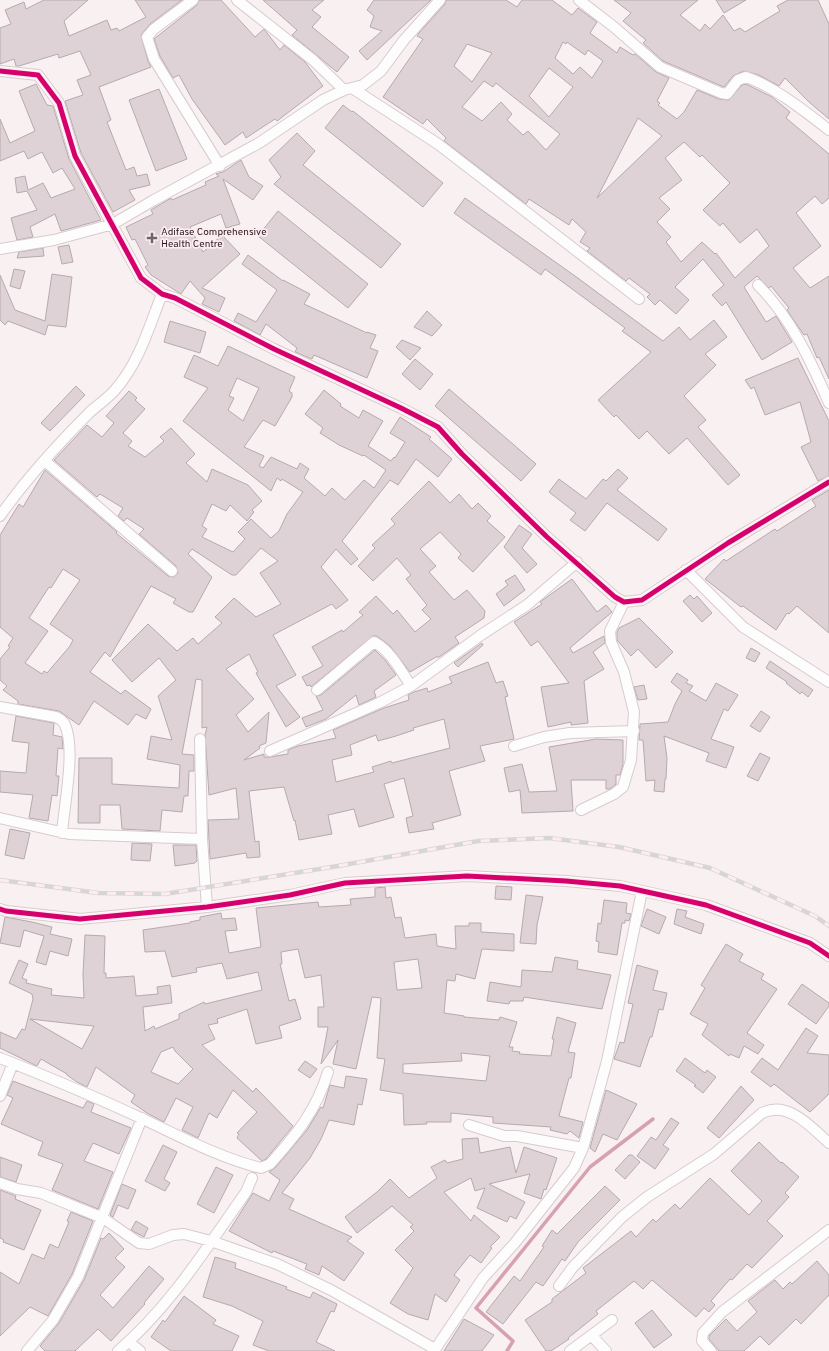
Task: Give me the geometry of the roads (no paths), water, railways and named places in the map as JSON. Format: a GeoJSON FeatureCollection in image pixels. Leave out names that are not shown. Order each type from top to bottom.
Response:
{"type":"FeatureCollection","features":[{"type":"Feature","properties":{"kind":"street"},"geometry":{"type":"LineString","coordinates":[[193,0],[154,29],[147,37],[154,59],[220,166]]}},
{"type":"Feature","properties":{"kind":"street"},"geometry":{"type":"LineString","coordinates":[[237,0],[348,89],[438,144],[639,299]]}},
{"type":"Feature","properties":{"kind":"street"},"geometry":{"type":"LineString","coordinates":[[0,249],[54,240],[113,224],[154,200],[220,166],[259,143],[323,100],[348,89],[363,85],[382,71],[404,40],[440,0]]}},
{"type":"Feature","properties":{"kind":"street"},"geometry":{"type":"LineString","coordinates":[[579,0],[614,27],[645,56],[660,67],[721,93],[727,94],[738,80],[746,77],[758,81],[799,107],[829,130]]}},
{"type":"Feature","properties":{"kind":"street"},"geometry":{"type":"LineString","coordinates":[[0,71],[38,75],[59,103],[75,156],[141,278],[162,294],[175,298],[274,349],[401,408],[438,427],[462,454],[542,532],[615,596],[624,602],[642,600],[686,570],[829,482]]}},
{"type":"Feature","properties":{"kind":"street"},"geometry":{"type":"LineString","coordinates":[[758,285],[774,302],[809,357],[829,403]]}},
{"type":"Feature","properties":{"kind":"street"},"geometry":{"type":"LineString","coordinates":[[0,516],[13,497],[45,461],[91,412],[115,390],[136,361],[162,294]]}},
{"type":"Feature","properties":{"kind":"street"},"geometry":{"type":"LineString","coordinates":[[45,461],[172,571]]}},
{"type":"Feature","properties":{"kind":"street"},"geometry":{"type":"LineString","coordinates":[[270,751],[378,703],[411,686],[481,635],[527,605],[577,562]]}},
{"type":"Feature","properties":{"kind":"street"},"geometry":{"type":"LineString","coordinates":[[686,570],[743,627],[829,682]]}},
{"type":"Feature","properties":{"kind":"street"},"geometry":{"type":"LineString","coordinates":[[581,810],[614,794],[623,787],[631,760],[634,712],[624,672],[611,642],[610,631],[624,602]]}},
{"type":"Feature","properties":{"kind":"street"},"geometry":{"type":"LineString","coordinates":[[317,690],[374,642],[382,646],[400,668],[411,686]]}},
{"type":"Feature","properties":{"kind":"street"},"geometry":{"type":"LineString","coordinates":[[0,707],[56,717],[62,720],[65,725],[69,745],[67,794],[62,833]]}},
{"type":"Feature","properties":{"kind":"street"},"geometry":{"type":"LineString","coordinates":[[514,746],[544,737],[570,734],[634,731]]}},
{"type":"Feature","properties":{"kind":"street"},"geometry":{"type":"LineString","coordinates":[[200,739],[202,839],[207,907]]}},
{"type":"Feature","properties":{"kind":"street"},"geometry":{"type":"LineString","coordinates":[[0,818],[62,833],[202,839]]}},
{"type":"Feature","properties":{"kind":"street"},"geometry":{"type":"LineString","coordinates":[[0,909],[80,919],[207,907],[290,895],[345,883],[467,876],[566,881],[620,886],[706,906],[810,943],[829,956]]}},
{"type":"Feature","properties":{"kind":"street"},"geometry":{"type":"LineString","coordinates":[[0,1182],[17,1189],[41,1193],[103,1218],[139,1243],[149,1244],[179,1234],[211,1241],[277,1264],[311,1280],[435,1350],[483,1278],[514,1244],[574,1168],[583,1148],[607,1061],[642,891]]}},
{"type":"Feature","properties":{"kind":"street"},"geometry":{"type":"LineString","coordinates":[[0,1058],[142,1118],[230,1158],[261,1168],[270,1164],[307,1120],[323,1089],[328,1072]]}},
{"type":"Feature","properties":{"kind":"street"},"geometry":{"type":"LineString","coordinates":[[0,1096],[13,1063]]}},
{"type":"Feature","properties":{"kind":"street"},"geometry":{"type":"LineString","coordinates":[[559,1286],[573,1267],[622,1217],[647,1197],[714,1154],[762,1112],[768,1110],[789,1111],[799,1117],[829,1143]]}},
{"type":"Feature","properties":{"kind":"street"},"geometry":{"type":"LineString","coordinates":[[27,1351],[53,1320],[78,1277],[142,1118]]}},
{"type":"Feature","properties":{"kind":"street"},"geometry":{"type":"LineString","coordinates":[[469,1125],[504,1136],[517,1136],[583,1148]]}},
{"type":"Feature","properties":{"kind":"street"},"geometry":{"type":"LineString","coordinates":[[118,1351],[129,1342],[156,1313],[246,1192],[252,1178]]}},
{"type":"Feature","properties":{"kind":"street"},"geometry":{"type":"LineString","coordinates":[[711,1351],[702,1341],[703,1333],[722,1312],[829,1230]]}},
{"type":"Feature","properties":{"kind":"street"},"geometry":{"type":"LineString","coordinates":[[570,1351],[612,1320]]}},
{"type":"Feature","properties":{"kind":"street"},"geometry":{"type":"LineString","coordinates":[[592,1336],[606,1351]]}},
{"type":"Feature","properties":{"kind":"street"},"geometry":{"type":"LineString","coordinates":[[129,1342],[140,1351]]}},
{"type":"Feature","properties":{"kind":"waterway"},"geometry":{"type":"LineString","coordinates":[[507,1351],[513,1341],[476,1308],[590,1167],[653,1119]]}},
{"type":"Feature","properties":{"kind":"railway"},"geometry":{"type":"LineString","coordinates":[[0,880],[98,893],[165,894],[338,866],[478,841],[549,838],[619,847],[710,868],[815,916],[829,926]]}},
{"type":"Feature","properties":{"kind":"place","name":"Adifase Comprehensive Health Centre"},"geometry":{"type":"Point","coordinates":[152,238]}}]}
